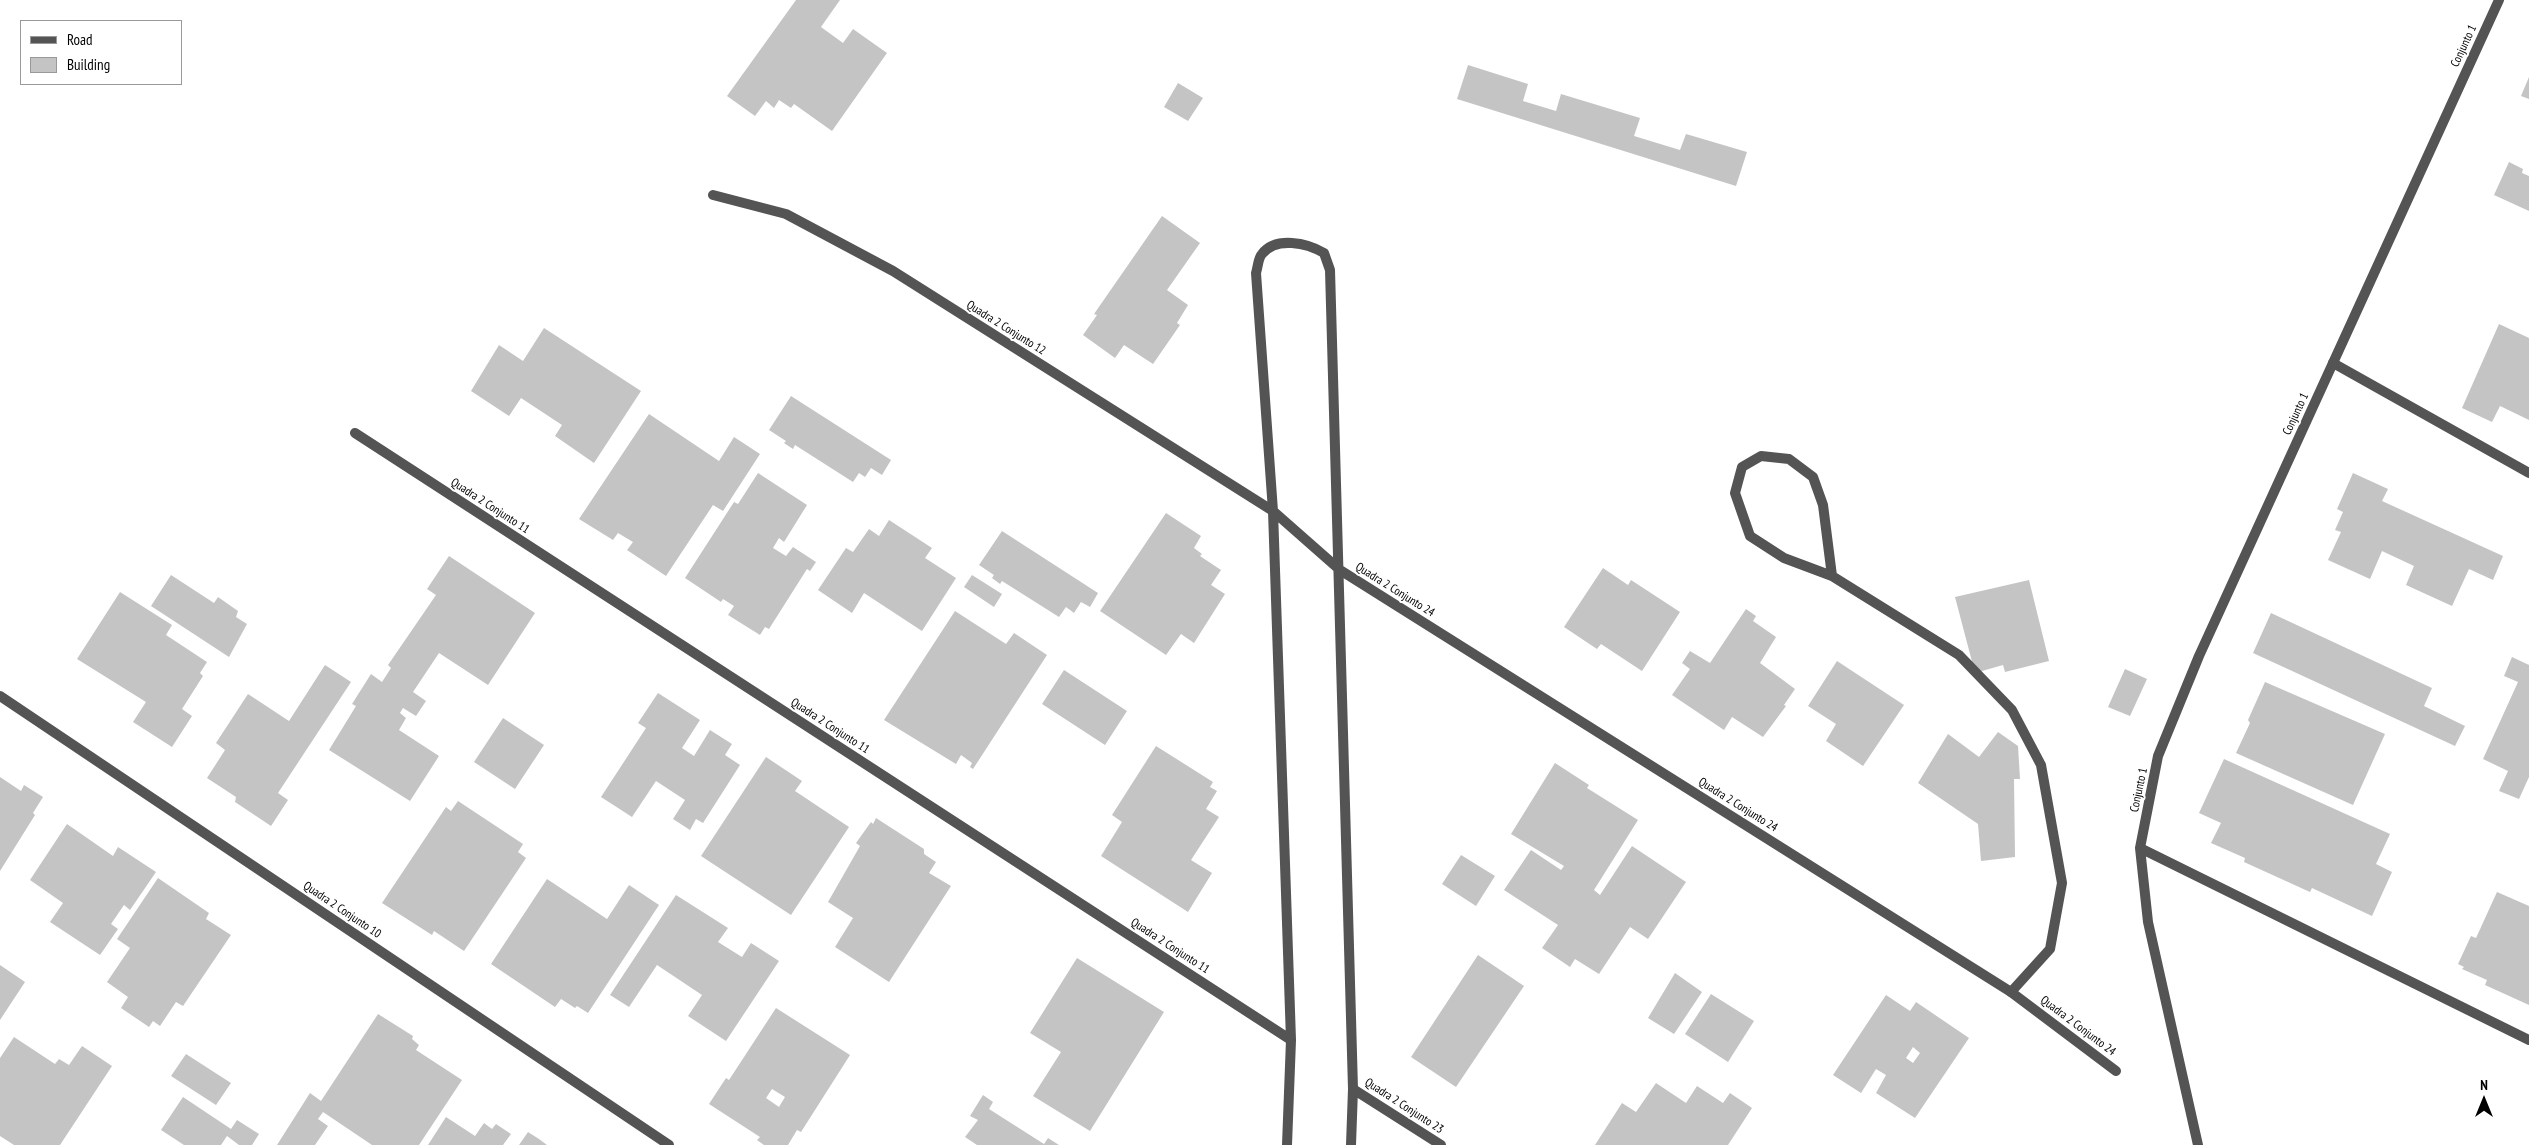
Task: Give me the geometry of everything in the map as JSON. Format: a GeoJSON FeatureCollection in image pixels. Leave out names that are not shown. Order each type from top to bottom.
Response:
{"type":"FeatureCollection","features":[{"type":"Feature","properties":{"kind":"street","name":"Conjunto 1"},"geometry":{"type":"LineString","coordinates":[[2198,1145],[2148,922],[2140,848],[2162,747],[2198,656],[2499,0]]}},
{"type":"Feature","properties":{"kind":"street","name":"Quadra 2 Conjunto 12"},"geometry":{"type":"LineString","coordinates":[[713,195],[786,214],[893,271],[1273,511],[1340,570]]}},
{"type":"Feature","properties":{"kind":"street"},"geometry":{"type":"LineString","coordinates":[[1287,1145],[1291,1040],[1273,511],[1256,273],[1260,255],[1273,244],[1309,244],[1324,253],[1330,270],[1340,570],[1353,1089],[1350,1145]]}},
{"type":"Feature","properties":{"kind":"street"},"geometry":{"type":"LineString","coordinates":[[2333,363],[2529,473]]}},
{"type":"Feature","properties":{"kind":"street","name":"Quadra 2 Conjunto 11"},"geometry":{"type":"LineString","coordinates":[[355,433],[1291,1040]]}},
{"type":"Feature","properties":{"kind":"street"},"geometry":{"type":"LineString","coordinates":[[1832,576],[1823,505],[1813,477],[1789,458],[1761,456],[1742,467],[1735,493],[1750,536],[1784,558],[1832,576],[1959,655],[2012,710],[2041,765],[2062,883],[2050,949],[2011,992]]}},
{"type":"Feature","properties":{"kind":"street","name":"Quadra 2 Conjunto 24"},"geometry":{"type":"LineString","coordinates":[[1340,570],[2011,992],[2116,1071]]}},
{"type":"Feature","properties":{"kind":"street","name":"Quadra 2 Conjunto 10"},"geometry":{"type":"LineString","coordinates":[[0,696],[669,1145]]}},
{"type":"Feature","properties":{"kind":"street"},"geometry":{"type":"LineString","coordinates":[[2140,848],[2529,1040]]}},
{"type":"Feature","properties":{"kind":"street","name":"Quadra 2 Conjunto 23"},"geometry":{"type":"LineString","coordinates":[[1353,1089],[1441,1145]]}},
{"type":"Feature","properties":{"kind":"building"},"geometry":{"type":"Polygon","coordinates":[[[796,0],[840,0],[821,27],[843,43],[853,29],[887,53],[832,131],[794,104],[791,108],[779,100],[774,108],[766,101],[755,116],[727,96],[796,0]]]}},
{"type":"Feature","properties":{"kind":"building"},"geometry":{"type":"Polygon","coordinates":[[[1468,65],[1528,84],[1523,101],[1556,111],[1561,94],[1640,118],[1634,136],[1680,150],[1686,134],[1747,152],[1736,186],[1457,99],[1468,65]]]}},
{"type":"Feature","properties":{"kind":"building"},"geometry":{"type":"Polygon","coordinates":[[[2529,77],[2529,99],[2521,96],[2529,77]]]}},
{"type":"Feature","properties":{"kind":"building"},"geometry":{"type":"Polygon","coordinates":[[[1178,83],[1203,98],[1188,121],[1164,107],[1178,83]]]}},
{"type":"Feature","properties":{"kind":"building"},"geometry":{"type":"Polygon","coordinates":[[[2509,162],[2523,169],[2522,173],[2529,176],[2529,211],[2494,195],[2509,162]]]}},
{"type":"Feature","properties":{"kind":"building"},"geometry":{"type":"Polygon","coordinates":[[[1162,216],[1200,243],[1167,290],[1188,305],[1177,323],[1180,325],[1153,364],[1124,345],[1115,358],[1083,335],[1097,315],[1094,314],[1162,216]]]}},
{"type":"Feature","properties":{"kind":"building"},"geometry":{"type":"Polygon","coordinates":[[[2499,324],[2529,338],[2529,420],[2500,406],[2492,422],[2462,408],[2499,324]]]}},
{"type":"Feature","properties":{"kind":"building"},"geometry":{"type":"Polygon","coordinates":[[[544,328],[641,391],[594,463],[555,436],[562,425],[521,398],[509,416],[471,391],[499,345],[523,361],[544,328]]]}},
{"type":"Feature","properties":{"kind":"building"},"geometry":{"type":"Polygon","coordinates":[[[791,396],[891,460],[882,475],[871,468],[865,477],[859,473],[853,482],[795,445],[793,449],[784,443],[786,441],[769,430],[791,396]]]}},
{"type":"Feature","properties":{"kind":"building"},"geometry":{"type":"Polygon","coordinates":[[[649,414],[719,461],[734,437],[760,454],[723,511],[713,505],[666,576],[627,550],[633,542],[618,533],[613,540],[579,519],[649,414]]]}},
{"type":"Feature","properties":{"kind":"building"},"geometry":{"type":"Polygon","coordinates":[[[758,473],[807,505],[784,542],[779,538],[773,548],[786,556],[793,547],[816,562],[810,571],[807,569],[769,629],[765,627],[760,635],[728,615],[734,606],[723,599],[721,602],[685,578],[734,502],[738,504],[758,473]]]}},
{"type":"Feature","properties":{"kind":"building"},"geometry":{"type":"Polygon","coordinates":[[[2353,473],[2388,489],[2382,501],[2503,556],[2493,580],[2469,569],[2452,606],[2406,585],[2414,566],[2382,551],[2370,579],[2328,560],[2341,532],[2335,530],[2343,512],[2337,509],[2353,473]]]}},
{"type":"Feature","properties":{"kind":"building"},"geometry":{"type":"Polygon","coordinates":[[[1166,513],[1201,536],[1194,548],[1202,554],[1200,556],[1221,570],[1211,585],[1225,594],[1194,643],[1181,634],[1166,655],[1100,611],[1166,513]]]}},
{"type":"Feature","properties":{"kind":"building"},"geometry":{"type":"Polygon","coordinates":[[[889,520],[932,548],[925,558],[956,578],[922,631],[864,593],[852,613],[818,590],[846,548],[853,552],[869,529],[879,536],[889,520]]]}},
{"type":"Feature","properties":{"kind":"building"},"geometry":{"type":"Polygon","coordinates":[[[1002,531],[1098,593],[1090,607],[1081,602],[1074,613],[1066,607],[1059,617],[1002,581],[1000,584],[992,578],[994,575],[979,565],[1002,531]]]}},
{"type":"Feature","properties":{"kind":"building"},"geometry":{"type":"Polygon","coordinates":[[[449,556],[535,613],[488,685],[439,653],[413,692],[426,701],[416,716],[403,708],[400,713],[406,718],[399,730],[439,756],[410,801],[329,750],[356,706],[352,704],[371,674],[382,682],[391,668],[388,665],[436,595],[427,589],[449,556]]]}},
{"type":"Feature","properties":{"kind":"building"},"geometry":{"type":"Polygon","coordinates":[[[1603,568],[1628,585],[1631,580],[1680,612],[1642,671],[1601,644],[1597,649],[1564,627],[1603,568]]]}},
{"type":"Feature","properties":{"kind":"building"},"geometry":{"type":"Polygon","coordinates":[[[171,575],[214,603],[218,597],[238,611],[236,617],[247,624],[229,657],[151,606],[171,575]]]}},
{"type":"Feature","properties":{"kind":"building"},"geometry":{"type":"Polygon","coordinates":[[[972,575],[1002,594],[994,607],[964,587],[972,575]]]}},
{"type":"Feature","properties":{"kind":"building"},"geometry":{"type":"Polygon","coordinates":[[[2029,580],[2049,661],[2005,672],[2003,665],[1975,673],[1955,597],[2029,580]]]}},
{"type":"Feature","properties":{"kind":"building"},"geometry":{"type":"Polygon","coordinates":[[[120,592],[172,625],[166,635],[207,662],[200,673],[203,676],[182,709],[192,716],[172,747],[133,722],[146,702],[77,659],[120,592]]]}},
{"type":"Feature","properties":{"kind":"building"},"geometry":{"type":"Polygon","coordinates":[[[1746,609],[1756,616],[1753,621],[1776,637],[1760,663],[1795,689],[1784,705],[1786,706],[1763,737],[1732,717],[1724,730],[1672,695],[1690,669],[1682,663],[1690,651],[1710,663],[1746,609]]]}},
{"type":"Feature","properties":{"kind":"building"},"geometry":{"type":"Polygon","coordinates":[[[955,611],[1006,644],[1014,633],[1047,655],[973,769],[970,767],[972,763],[961,755],[956,764],[884,720],[955,611]]]}},
{"type":"Feature","properties":{"kind":"building"},"geometry":{"type":"Polygon","coordinates":[[[2271,613],[2432,688],[2424,706],[2465,726],[2455,746],[2253,653],[2271,613]]]}},
{"type":"Feature","properties":{"kind":"building"},"geometry":{"type":"Polygon","coordinates":[[[2512,657],[2529,665],[2529,777],[2519,799],[2499,791],[2508,771],[2483,759],[2518,682],[2504,676],[2512,657]]]}},
{"type":"Feature","properties":{"kind":"building"},"geometry":{"type":"Polygon","coordinates":[[[1837,661],[1904,705],[1863,766],[1826,741],[1836,724],[1808,706],[1837,661]]]}},
{"type":"Feature","properties":{"kind":"building"},"geometry":{"type":"Polygon","coordinates":[[[325,665],[351,682],[278,793],[288,800],[271,826],[235,802],[236,797],[207,778],[225,750],[216,743],[248,694],[289,721],[325,665]]]}},
{"type":"Feature","properties":{"kind":"building"},"geometry":{"type":"Polygon","coordinates":[[[2125,669],[2147,679],[2130,716],[2108,707],[2125,669]]]}},
{"type":"Feature","properties":{"kind":"building"},"geometry":{"type":"Polygon","coordinates":[[[1064,670],[1127,711],[1105,745],[1042,704],[1064,670]]]}},
{"type":"Feature","properties":{"kind":"building"},"geometry":{"type":"Polygon","coordinates":[[[2265,682],[2385,734],[2353,805],[2236,753],[2250,723],[2248,720],[2265,682]]]}},
{"type":"Feature","properties":{"kind":"building"},"geometry":{"type":"Polygon","coordinates":[[[658,693],[700,720],[682,748],[694,756],[710,730],[732,744],[725,755],[740,765],[703,823],[696,819],[690,830],[673,819],[685,800],[656,781],[632,817],[601,797],[646,728],[638,723],[658,693]]]}},
{"type":"Feature","properties":{"kind":"building"},"geometry":{"type":"Polygon","coordinates":[[[503,718],[544,745],[515,789],[474,762],[503,718]]]}},
{"type":"Feature","properties":{"kind":"building"},"geometry":{"type":"Polygon","coordinates":[[[1998,732],[2018,746],[2020,779],[2014,779],[2015,857],[1981,861],[1978,824],[1918,783],[1948,734],[1979,757],[1998,732]]]}},
{"type":"Feature","properties":{"kind":"building"},"geometry":{"type":"Polygon","coordinates":[[[1156,746],[1213,782],[1210,787],[1217,791],[1206,809],[1219,817],[1191,860],[1212,873],[1188,912],[1101,856],[1122,822],[1112,815],[1156,746]]]}},
{"type":"Feature","properties":{"kind":"building"},"geometry":{"type":"Polygon","coordinates":[[[766,757],[802,781],[795,791],[849,827],[791,915],[701,856],[766,757]]]}},
{"type":"Feature","properties":{"kind":"building"},"geometry":{"type":"Polygon","coordinates":[[[2224,759],[2390,834],[2376,864],[2392,872],[2372,916],[2312,888],[2310,892],[2244,862],[2245,858],[2211,843],[2221,823],[2199,813],[2224,759]]]}},
{"type":"Feature","properties":{"kind":"building"},"geometry":{"type":"Polygon","coordinates":[[[1555,763],[1589,785],[1587,788],[1638,820],[1594,890],[1600,895],[1632,846],[1686,882],[1648,939],[1630,927],[1599,974],[1575,959],[1570,967],[1542,948],[1558,925],[1504,890],[1531,850],[1561,870],[1564,866],[1511,834],[1555,763]]]}},
{"type":"Feature","properties":{"kind":"building"},"geometry":{"type":"Polygon","coordinates":[[[0,777],[21,791],[24,785],[43,797],[33,813],[35,815],[0,871],[0,777]]]}},
{"type":"Feature","properties":{"kind":"building"},"geometry":{"type":"Polygon","coordinates":[[[458,801],[523,844],[518,852],[526,858],[464,951],[434,931],[432,935],[382,903],[446,807],[451,811],[458,801]]]}},
{"type":"Feature","properties":{"kind":"building"},"geometry":{"type":"Polygon","coordinates":[[[876,818],[924,849],[924,854],[936,862],[929,873],[951,886],[889,982],[835,947],[853,918],[828,902],[860,846],[856,843],[876,818]]]}},
{"type":"Feature","properties":{"kind":"building"},"geometry":{"type":"Polygon","coordinates":[[[67,824],[113,856],[118,847],[156,872],[130,910],[124,905],[111,924],[118,929],[100,955],[50,922],[63,903],[30,880],[67,824]]]}},
{"type":"Feature","properties":{"kind":"building"},"geometry":{"type":"Polygon","coordinates":[[[1461,855],[1495,876],[1476,906],[1442,884],[1461,855]]]}},
{"type":"Feature","properties":{"kind":"building"},"geometry":{"type":"Polygon","coordinates":[[[158,878],[209,913],[206,919],[231,935],[183,1006],[176,1002],[160,1026],[153,1021],[149,1027],[121,1008],[128,997],[107,982],[130,948],[117,939],[158,878]]]}},
{"type":"Feature","properties":{"kind":"building"},"geometry":{"type":"Polygon","coordinates":[[[547,879],[607,919],[629,885],[659,905],[588,1013],[577,1006],[575,1008],[561,999],[555,1007],[491,964],[547,879]]]}},
{"type":"Feature","properties":{"kind":"building"},"geometry":{"type":"Polygon","coordinates":[[[2497,892],[2529,906],[2529,1005],[2485,985],[2487,980],[2462,969],[2464,967],[2458,964],[2471,936],[2476,938],[2497,892]]]}},
{"type":"Feature","properties":{"kind":"building"},"geometry":{"type":"Polygon","coordinates":[[[676,895],[728,928],[718,942],[742,957],[751,943],[779,961],[726,1041],[688,1016],[702,995],[657,965],[629,1007],[610,995],[676,895]]]}},
{"type":"Feature","properties":{"kind":"building"},"geometry":{"type":"Polygon","coordinates":[[[1478,955],[1524,986],[1456,1087],[1411,1057],[1478,955]]]}},
{"type":"Feature","properties":{"kind":"building"},"geometry":{"type":"Polygon","coordinates":[[[1077,958],[1164,1012],[1090,1131],[1033,1096],[1061,1052],[1030,1033],[1077,958]]]}},
{"type":"Feature","properties":{"kind":"building"},"geometry":{"type":"Polygon","coordinates":[[[0,965],[25,982],[0,1020],[0,965]]]}},
{"type":"Feature","properties":{"kind":"building"},"geometry":{"type":"Polygon","coordinates":[[[1675,973],[1702,992],[1674,1034],[1648,1018],[1675,973]]]}},
{"type":"Feature","properties":{"kind":"building"},"geometry":{"type":"Polygon","coordinates":[[[1711,994],[1754,1021],[1728,1062],[1685,1034],[1711,994]]]}},
{"type":"Feature","properties":{"kind":"building"},"geometry":{"type":"Polygon","coordinates":[[[1886,995],[1910,1011],[1916,1002],[1969,1038],[1915,1118],[1876,1093],[1886,1075],[1876,1069],[1861,1093],[1833,1075],[1886,995]],[[1913,1047],[1906,1058],[1913,1063],[1920,1053],[1913,1047]]]}},
{"type":"Feature","properties":{"kind":"building"},"geometry":{"type":"Polygon","coordinates":[[[776,1008],[850,1055],[801,1132],[797,1130],[788,1145],[764,1145],[757,1140],[760,1137],[709,1104],[726,1078],[729,1080],[776,1008]],[[772,1089],[766,1098],[779,1107],[785,1097],[772,1089]]]}},
{"type":"Feature","properties":{"kind":"building"},"geometry":{"type":"Polygon","coordinates":[[[378,1014],[413,1036],[412,1039],[419,1045],[416,1050],[462,1080],[419,1145],[372,1145],[323,1112],[318,1119],[328,1126],[315,1145],[277,1145],[310,1093],[321,1101],[378,1014]]]}},
{"type":"Feature","properties":{"kind":"building"},"geometry":{"type":"Polygon","coordinates":[[[14,1037],[55,1064],[59,1059],[69,1065],[82,1046],[112,1066],[60,1145],[14,1145],[0,1136],[0,1058],[14,1037]]]}},
{"type":"Feature","properties":{"kind":"building"},"geometry":{"type":"Polygon","coordinates":[[[186,1054],[231,1083],[216,1105],[171,1076],[186,1054]]]}},
{"type":"Feature","properties":{"kind":"building"},"geometry":{"type":"Polygon","coordinates":[[[1656,1083],[1686,1103],[1697,1086],[1723,1103],[1730,1093],[1752,1108],[1728,1145],[1595,1145],[1622,1103],[1636,1112],[1656,1083]]]}},
{"type":"Feature","properties":{"kind":"building"},"geometry":{"type":"Polygon","coordinates":[[[983,1095],[993,1102],[989,1109],[1044,1144],[1048,1138],[1059,1145],[977,1145],[965,1137],[978,1120],[970,1116],[983,1095]]]}},
{"type":"Feature","properties":{"kind":"building"},"geometry":{"type":"Polygon","coordinates":[[[183,1097],[231,1129],[237,1120],[259,1134],[252,1145],[239,1145],[227,1136],[221,1145],[184,1145],[161,1130],[183,1097]]]}},
{"type":"Feature","properties":{"kind":"building"},"geometry":{"type":"Polygon","coordinates":[[[446,1117],[475,1136],[484,1123],[492,1129],[496,1124],[511,1134],[503,1145],[428,1145],[446,1117]]]}},
{"type":"Feature","properties":{"kind":"building"},"geometry":{"type":"Polygon","coordinates":[[[528,1132],[539,1139],[547,1145],[519,1145],[528,1132]]]}}]}
